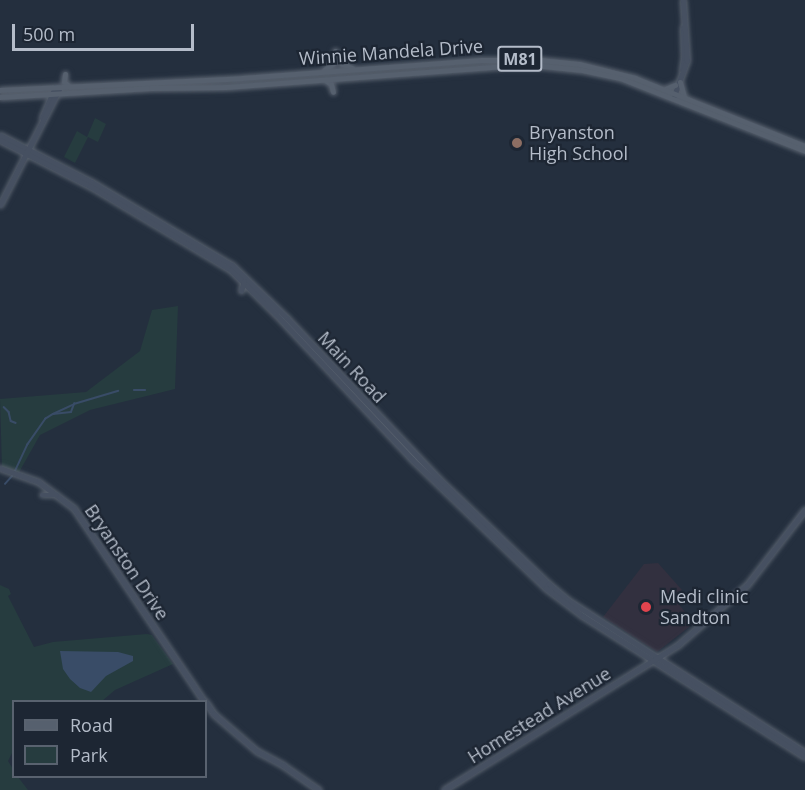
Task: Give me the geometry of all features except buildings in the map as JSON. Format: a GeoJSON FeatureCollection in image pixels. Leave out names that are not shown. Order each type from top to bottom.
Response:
{"type":"FeatureCollection","features":[{"type":"Feature","properties":{"kind":"main road"},"geometry":{"type":"LineString","coordinates":[[672,96],[678,84],[684,58],[681,0]]}},
{"type":"Feature","properties":{"kind":"main road"},"geometry":{"type":"LineString","coordinates":[[335,51],[344,65],[358,69]]}},
{"type":"Feature","properties":{"kind":"main road","name":"Winnie Mandela Drive"},"geometry":{"type":"LineString","coordinates":[[0,96],[70,87],[502,59],[540,60],[607,70],[664,89],[672,96],[685,98],[805,146]]}},
{"type":"Feature","properties":{"kind":"main road"},"geometry":{"type":"LineString","coordinates":[[313,73],[329,68],[334,63]]}},
{"type":"Feature","properties":{"kind":"main road","name":"Winnie Mandela Drive"},"geometry":{"type":"LineString","coordinates":[[0,90],[226,87],[536,65],[604,75],[672,96],[805,151]]}},
{"type":"Feature","properties":{"kind":"main road"},"geometry":{"type":"LineString","coordinates":[[65,74],[64,82],[70,87]]}},
{"type":"Feature","properties":{"kind":"main road"},"geometry":{"type":"LineString","coordinates":[[325,80],[331,84],[333,92]]}},
{"type":"Feature","properties":{"kind":"main road"},"geometry":{"type":"LineString","coordinates":[[664,89],[678,84]]}},
{"type":"Feature","properties":{"kind":"main road"},"geometry":{"type":"LineString","coordinates":[[678,84],[685,98]]}},
{"type":"Feature","properties":{"kind":"main road"},"geometry":{"type":"LineString","coordinates":[[0,201],[35,137],[57,90]]}},
{"type":"Feature","properties":{"kind":"main road"},"geometry":{"type":"LineString","coordinates":[[0,205],[57,90]]}},
{"type":"Feature","properties":{"kind":"main road","name":"Main Road"},"geometry":{"type":"LineString","coordinates":[[0,135],[206,254],[244,281],[426,474],[557,597],[652,660]]}},
{"type":"Feature","properties":{"kind":"main road"},"geometry":{"type":"LineString","coordinates":[[35,137],[33,145],[38,153]]}},
{"type":"Feature","properties":{"kind":"main road","name":"Main Road"},"geometry":{"type":"LineString","coordinates":[[0,140],[38,153],[232,265],[287,318],[438,477],[549,584],[652,660]]}},
{"type":"Feature","properties":{"kind":"main road"},"geometry":{"type":"LineString","coordinates":[[241,291],[244,281]]}},
{"type":"Feature","properties":{"kind":"main road","name":"Bryanston Drive"},"geometry":{"type":"LineString","coordinates":[[0,468],[39,482],[60,496],[77,512],[204,700]]}},
{"type":"Feature","properties":{"kind":"main road"},"geometry":{"type":"LineString","coordinates":[[42,495],[60,496]]}},
{"type":"Feature","properties":{"kind":"main road"},"geometry":{"type":"LineString","coordinates":[[652,660],[738,593],[805,508]]}},
{"type":"Feature","properties":{"kind":"main road"},"geometry":{"type":"LineString","coordinates":[[652,660],[668,652],[742,591],[805,508]]}},
{"type":"Feature","properties":{"kind":"main road"},"geometry":{"type":"LineString","coordinates":[[557,597],[557,606]]}},
{"type":"Feature","properties":{"kind":"main road"},"geometry":{"type":"LineString","coordinates":[[668,652],[665,658],[668,664]]}},
{"type":"Feature","properties":{"kind":"main road"},"geometry":{"type":"LineString","coordinates":[[644,653],[805,757]]}},
{"type":"Feature","properties":{"kind":"main road"},"geometry":{"type":"LineString","coordinates":[[652,660],[668,664],[805,752]]}},
{"type":"Feature","properties":{"kind":"main road","name":"Homestead Avenue"},"geometry":{"type":"LineString","coordinates":[[444,790],[652,660]]}},
{"type":"Feature","properties":{"kind":"main road","name":"Bryanston Drive"},"geometry":{"type":"LineString","coordinates":[[207,705],[214,714],[255,749],[319,790]]}},
{"type":"Feature","properties":{"kind":"shaded area","name":"Medi clinic Sandton"},"geometry":{"type":"Polygon","coordinates":[[[658,563],[682,590],[673,597],[694,623],[657,652],[603,617],[644,564],[658,563]]]}},
{"type":"Feature","properties":{"kind":"green space"},"geometry":{"type":"Polygon","coordinates":[[[95,118],[106,124],[98,142],[88,137],[75,163],[64,157],[77,131],[87,137],[95,118]]]}},
{"type":"Feature","properties":{"kind":"green space"},"geometry":{"type":"Polygon","coordinates":[[[178,306],[175,389],[90,410],[40,435],[18,474],[2,469],[0,399],[86,392],[140,351],[152,310],[178,306]]]}},
{"type":"Feature","properties":{"kind":"green space"},"geometry":{"type":"Polygon","coordinates":[[[0,585],[9,589],[11,594],[8,596],[34,647],[53,642],[152,635],[173,664],[115,690],[103,700],[12,700],[12,753],[8,761],[12,767],[12,778],[19,778],[28,790],[0,790],[0,585]]]}},
{"type":"Feature","properties":{"kind":"water"},"geometry":{"type":"Polygon","coordinates":[[[60,651],[118,652],[133,656],[133,661],[106,676],[91,692],[80,688],[70,679],[63,669],[60,651]]]}},
{"type":"Feature","properties":{"kind":"waterway"},"geometry":{"type":"LineString","coordinates":[[134,390],[145,390]]}},
{"type":"Feature","properties":{"kind":"waterway"},"geometry":{"type":"LineString","coordinates":[[15,471],[27,445],[45,419],[53,414],[71,412],[74,404],[118,391]]}},
{"type":"Feature","properties":{"kind":"waterway"},"geometry":{"type":"LineString","coordinates":[[53,414],[74,404]]}},
{"type":"Feature","properties":{"kind":"waterway"},"geometry":{"type":"LineString","coordinates":[[4,407],[9,412],[11,421],[16,423]]}},
{"type":"Feature","properties":{"kind":"waterway"},"geometry":{"type":"LineString","coordinates":[[5,484],[13,475]]}},
{"type":"Feature","properties":{"kind":"place","name":"Bryanston High School"},"geometry":{"type":"Point","coordinates":[517,143]}},
{"type":"Feature","properties":{"kind":"place","name":"Medi clinic Sandton"},"geometry":{"type":"Point","coordinates":[646,607]}}]}
